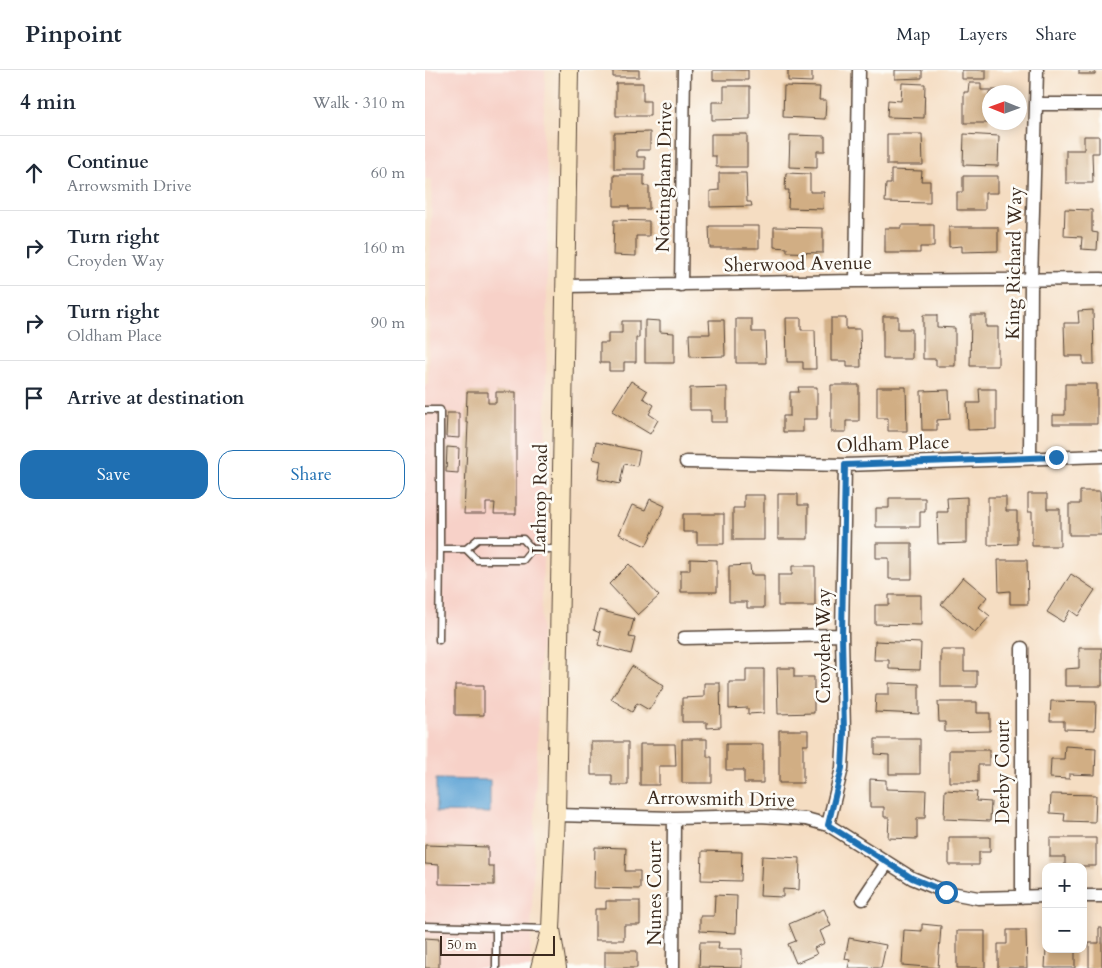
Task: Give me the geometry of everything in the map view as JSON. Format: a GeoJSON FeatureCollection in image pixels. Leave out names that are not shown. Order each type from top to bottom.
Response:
{"type":"FeatureCollection","features":[{"type":"Feature","properties":{"kind":"main road","name":"Lathrop Road"},"geometry":{"type":"LineString","coordinates":[[557,968],[551,929],[556,815],[569,70]]}},
{"type":"Feature","properties":{"kind":"main road","name":"Lathrop Road"},"geometry":{"type":"LineString","coordinates":[[539,968],[551,929]]}},
{"type":"Feature","properties":{"kind":"street","name":"Nottingham Drive"},"geometry":{"type":"LineString","coordinates":[[681,285],[684,70]]}},
{"type":"Feature","properties":{"kind":"street"},"geometry":{"type":"LineString","coordinates":[[856,281],[859,70]]}},
{"type":"Feature","properties":{"kind":"street","name":"King Richard Way"},"geometry":{"type":"LineString","coordinates":[[1030,457],[1031,280],[1037,70]]}},
{"type":"Feature","properties":{"kind":"street"},"geometry":{"type":"LineString","coordinates":[[1037,104],[1102,104]]}},
{"type":"Feature","properties":{"kind":"street","name":"Sherwood Avenue"},"geometry":{"type":"LineString","coordinates":[[566,286],[1102,279]]}},
{"type":"Feature","properties":{"kind":"street","name":"Oldham Place"},"geometry":{"type":"LineString","coordinates":[[686,462],[845,465],[1030,457],[1102,456]]}},
{"type":"Feature","properties":{"kind":"street","name":"Croyden Way"},"geometry":{"type":"LineString","coordinates":[[828,825],[842,768],[844,733],[842,635],[845,465]]}},
{"type":"Feature","properties":{"kind":"street"},"geometry":{"type":"LineString","coordinates":[[684,638],[842,635]]}},
{"type":"Feature","properties":{"kind":"street","name":"Derby Court"},"geometry":{"type":"LineString","coordinates":[[1022,648],[1022,897]]}},
{"type":"Feature","properties":{"kind":"street","name":"Arrowsmith Drive"},"geometry":{"type":"LineString","coordinates":[[556,815],[674,818],[760,816],[806,819],[828,825],[912,878],[946,892],[978,898],[1042,896]]}},
{"type":"Feature","properties":{"kind":"street","name":"Nunes Court"},"geometry":{"type":"LineString","coordinates":[[673,968],[674,818]]}},
{"type":"Feature","properties":{"kind":"street"},"geometry":{"type":"LineString","coordinates":[[863,899],[887,863]]}},
{"type":"Feature","properties":{"kind":"street"},"geometry":{"type":"LineString","coordinates":[[1087,896],[1102,896]]}},
{"type":"Feature","properties":{"kind":"lane"},"geometry":{"type":"LineString","coordinates":[[425,410],[440,410],[439,640]]}},
{"type":"Feature","properties":{"kind":"lane"},"geometry":{"type":"LineString","coordinates":[[440,549],[466,549],[478,539],[523,539],[532,549],[561,549]]}},
{"type":"Feature","properties":{"kind":"lane"},"geometry":{"type":"LineString","coordinates":[[466,549],[477,560],[523,560],[532,549]]}},
{"type":"Feature","properties":{"kind":"lane"},"geometry":{"type":"LineString","coordinates":[[425,926],[551,929]]}},
{"type":"Feature","properties":{"kind":"lane"},"geometry":{"type":"LineString","coordinates":[[496,928],[496,968]]}},
{"type":"Feature","properties":{"kind":"shaded area"},"geometry":{"type":"Polygon","coordinates":[[[425,70],[545,70],[543,146],[548,180],[545,499],[530,968],[425,968],[425,385],[428,385],[432,179],[425,179],[425,70]]]}},
{"type":"Feature","properties":{"kind":"water"},"geometry":{"type":"Polygon","coordinates":[[[436,779],[490,780],[490,813],[436,812],[436,779]]]}},
{"type":"Feature","properties":{"kind":"building"},"geometry":{"type":"Polygon","coordinates":[[[613,70],[639,70],[639,77],[613,77],[613,70]]]}},
{"type":"Feature","properties":{"kind":"building"},"geometry":{"type":"Polygon","coordinates":[[[713,70],[748,70],[748,80],[713,80],[713,70]]]}},
{"type":"Feature","properties":{"kind":"building"},"geometry":{"type":"Polygon","coordinates":[[[788,70],[812,70],[812,82],[788,81],[788,70]]]}},
{"type":"Feature","properties":{"kind":"building"},"geometry":{"type":"Polygon","coordinates":[[[895,70],[922,70],[922,78],[895,79],[895,70]]]}},
{"type":"Feature","properties":{"kind":"building"},"geometry":{"type":"Polygon","coordinates":[[[962,70],[986,70],[986,79],[962,79],[962,70]]]}},
{"type":"Feature","properties":{"kind":"building"},"geometry":{"type":"Polygon","coordinates":[[[1079,70],[1095,70],[1095,74],[1079,74],[1079,70]]]}},
{"type":"Feature","properties":{"kind":"building"},"geometry":{"type":"Polygon","coordinates":[[[616,83],[643,83],[643,101],[650,101],[650,116],[616,116],[616,83]]]}},
{"type":"Feature","properties":{"kind":"building"},"geometry":{"type":"Polygon","coordinates":[[[902,83],[925,84],[924,118],[887,117],[888,100],[901,101],[902,83]]]}},
{"type":"Feature","properties":{"kind":"building"},"geometry":{"type":"Polygon","coordinates":[[[969,83],[981,83],[982,123],[964,123],[964,92],[968,92],[969,83]]]}},
{"type":"Feature","properties":{"kind":"building"},"geometry":{"type":"Polygon","coordinates":[[[724,86],[750,86],[750,119],[712,120],[712,102],[724,102],[724,86]]]}},
{"type":"Feature","properties":{"kind":"building"},"geometry":{"type":"Polygon","coordinates":[[[784,86],[820,87],[819,100],[826,100],[825,119],[783,117],[784,86]]]}},
{"type":"Feature","properties":{"kind":"building"},"geometry":{"type":"Polygon","coordinates":[[[650,132],[650,150],[637,150],[637,157],[645,157],[645,169],[614,169],[614,133],[650,132]]]}},
{"type":"Feature","properties":{"kind":"building"},"geometry":{"type":"Polygon","coordinates":[[[711,134],[747,134],[747,167],[716,167],[716,156],[711,156],[711,134]]]}},
{"type":"Feature","properties":{"kind":"building"},"geometry":{"type":"Polygon","coordinates":[[[887,134],[922,134],[923,165],[887,165],[887,134]]]}},
{"type":"Feature","properties":{"kind":"building"},"geometry":{"type":"Polygon","coordinates":[[[964,134],[999,136],[998,166],[963,165],[964,134]]]}},
{"type":"Feature","properties":{"kind":"building"},"geometry":{"type":"Polygon","coordinates":[[[790,135],[825,136],[825,151],[817,151],[817,168],[789,167],[790,135]]]}},
{"type":"Feature","properties":{"kind":"building"},"geometry":{"type":"Polygon","coordinates":[[[1084,136],[1099,136],[1099,153],[1092,153],[1093,183],[1066,183],[1066,150],[1084,150],[1084,136]]]}},
{"type":"Feature","properties":{"kind":"building"},"geometry":{"type":"Polygon","coordinates":[[[891,170],[922,171],[921,181],[930,181],[930,203],[885,202],[886,184],[891,184],[891,170]]]}},
{"type":"Feature","properties":{"kind":"building"},"geometry":{"type":"Polygon","coordinates":[[[719,173],[746,173],[747,202],[751,202],[752,206],[710,207],[710,191],[719,190],[719,173]]]}},
{"type":"Feature","properties":{"kind":"building"},"geometry":{"type":"Polygon","coordinates":[[[786,173],[810,174],[810,192],[824,192],[823,209],[788,208],[789,190],[785,190],[786,173]]]}},
{"type":"Feature","properties":{"kind":"building"},"geometry":{"type":"Polygon","coordinates":[[[614,175],[644,175],[644,186],[649,186],[649,209],[629,209],[629,206],[614,206],[614,175]]]}},
{"type":"Feature","properties":{"kind":"building"},"geometry":{"type":"Polygon","coordinates":[[[963,176],[998,176],[998,193],[985,193],[985,210],[957,210],[957,192],[963,192],[963,176]]]}},
{"type":"Feature","properties":{"kind":"building"},"geometry":{"type":"Polygon","coordinates":[[[1065,209],[1092,210],[1092,232],[1098,233],[1097,250],[1081,249],[1082,237],[1064,236],[1065,209]]]}},
{"type":"Feature","properties":{"kind":"building"},"geometry":{"type":"Polygon","coordinates":[[[614,220],[649,221],[649,236],[636,236],[636,256],[613,255],[614,220]]]}},
{"type":"Feature","properties":{"kind":"building"},"geometry":{"type":"Polygon","coordinates":[[[901,225],[934,225],[934,247],[920,247],[920,253],[885,253],[885,228],[901,228],[901,225]]]}},
{"type":"Feature","properties":{"kind":"building"},"geometry":{"type":"Polygon","coordinates":[[[709,226],[759,226],[759,248],[710,248],[709,226]]]}},
{"type":"Feature","properties":{"kind":"building"},"geometry":{"type":"Polygon","coordinates":[[[774,227],[823,228],[823,253],[787,252],[787,248],[774,247],[774,227]]]}},
{"type":"Feature","properties":{"kind":"building"},"geometry":{"type":"Polygon","coordinates":[[[949,227],[998,227],[998,251],[962,252],[962,246],[949,247],[949,227]]]}},
{"type":"Feature","properties":{"kind":"building"},"geometry":{"type":"Polygon","coordinates":[[[1093,310],[1094,364],[1083,364],[1083,356],[1065,356],[1064,323],[1079,323],[1078,311],[1093,310]]]}},
{"type":"Feature","properties":{"kind":"building"},"geometry":{"type":"Polygon","coordinates":[[[923,315],[937,315],[937,327],[955,328],[955,366],[936,366],[936,359],[923,359],[923,315]]]}},
{"type":"Feature","properties":{"kind":"building"},"geometry":{"type":"Polygon","coordinates":[[[971,315],[986,315],[986,327],[998,327],[998,366],[970,366],[971,315]]]}},
{"type":"Feature","properties":{"kind":"building"},"geometry":{"type":"Polygon","coordinates":[[[883,316],[898,316],[898,329],[912,329],[912,359],[883,359],[883,316]]]}},
{"type":"Feature","properties":{"kind":"building"},"geometry":{"type":"Polygon","coordinates":[[[786,318],[801,318],[801,330],[815,330],[816,369],[803,369],[803,362],[787,362],[786,318]]]}},
{"type":"Feature","properties":{"kind":"building"},"geometry":{"type":"Polygon","coordinates":[[[831,318],[846,318],[846,329],[860,329],[861,367],[847,367],[847,361],[831,361],[831,318]]]}},
{"type":"Feature","properties":{"kind":"building"},"geometry":{"type":"Polygon","coordinates":[[[736,319],[752,319],[752,332],[765,332],[766,363],[736,363],[736,319]]]}},
{"type":"Feature","properties":{"kind":"building"},"geometry":{"type":"Polygon","coordinates":[[[645,320],[660,321],[660,332],[674,333],[674,363],[645,363],[645,320]]]}},
{"type":"Feature","properties":{"kind":"building"},"geometry":{"type":"Polygon","coordinates":[[[709,320],[724,320],[725,356],[690,357],[689,334],[710,334],[709,320]]]}},
{"type":"Feature","properties":{"kind":"building"},"geometry":{"type":"Polygon","coordinates":[[[622,321],[639,321],[639,338],[636,338],[636,362],[624,362],[624,371],[609,371],[609,363],[600,363],[600,343],[608,343],[608,333],[622,333],[622,321]]]}},
{"type":"Feature","properties":{"kind":"building"},"geometry":{"type":"Polygon","coordinates":[[[631,381],[647,391],[643,398],[654,405],[649,414],[658,420],[650,434],[612,411],[631,381]]]}},
{"type":"Feature","properties":{"kind":"building"},"geometry":{"type":"Polygon","coordinates":[[[1065,384],[1097,384],[1097,424],[1053,424],[1053,415],[1065,415],[1065,384]]]}},
{"type":"Feature","properties":{"kind":"building"},"geometry":{"type":"Polygon","coordinates":[[[831,385],[859,385],[859,421],[846,421],[846,432],[831,432],[831,385]]]}},
{"type":"Feature","properties":{"kind":"building"},"geometry":{"type":"Polygon","coordinates":[[[727,387],[727,422],[711,422],[711,410],[690,410],[690,388],[727,387]]]}},
{"type":"Feature","properties":{"kind":"building"},"geometry":{"type":"Polygon","coordinates":[[[798,387],[817,387],[817,419],[803,419],[803,432],[783,432],[783,416],[790,416],[790,392],[799,392],[798,387]]]}},
{"type":"Feature","properties":{"kind":"building"},"geometry":{"type":"Polygon","coordinates":[[[877,387],[906,387],[907,431],[888,431],[888,418],[877,418],[877,387]]]}},
{"type":"Feature","properties":{"kind":"building"},"geometry":{"type":"Polygon","coordinates":[[[979,389],[996,389],[996,429],[968,430],[967,403],[980,403],[979,389]]]}},
{"type":"Feature","properties":{"kind":"building"},"geometry":{"type":"Polygon","coordinates":[[[949,390],[950,419],[937,420],[937,430],[922,430],[921,391],[949,390]]]}},
{"type":"Feature","properties":{"kind":"building"},"geometry":{"type":"Polygon","coordinates":[[[467,392],[488,392],[488,403],[496,403],[496,392],[516,392],[516,514],[494,514],[495,503],[486,503],[486,514],[464,514],[468,423],[466,423],[467,392]]]}},
{"type":"Feature","properties":{"kind":"building"},"geometry":{"type":"Polygon","coordinates":[[[447,413],[459,413],[459,438],[446,437],[447,413]]]}},
{"type":"Feature","properties":{"kind":"building"},"geometry":{"type":"Polygon","coordinates":[[[596,442],[640,451],[637,466],[624,464],[620,484],[598,479],[601,461],[593,459],[596,442]]]}},
{"type":"Feature","properties":{"kind":"building"},"geometry":{"type":"Polygon","coordinates":[[[447,447],[459,448],[458,473],[446,472],[447,447]]]}},
{"type":"Feature","properties":{"kind":"building"},"geometry":{"type":"Polygon","coordinates":[[[1080,491],[1100,491],[1102,535],[1069,535],[1069,504],[1080,504],[1080,491]]]}},
{"type":"Feature","properties":{"kind":"building"},"geometry":{"type":"Polygon","coordinates":[[[778,494],[798,494],[798,505],[808,505],[808,539],[778,539],[778,494]]]}},
{"type":"Feature","properties":{"kind":"building"},"geometry":{"type":"Polygon","coordinates":[[[1028,494],[1047,494],[1047,509],[1060,509],[1060,546],[1032,546],[1032,512],[1028,512],[1028,494]]]}},
{"type":"Feature","properties":{"kind":"building"},"geometry":{"type":"Polygon","coordinates":[[[744,495],[764,495],[764,540],[733,540],[733,508],[744,508],[744,495]]]}},
{"type":"Feature","properties":{"kind":"building"},"geometry":{"type":"Polygon","coordinates":[[[967,497],[967,543],[938,544],[937,512],[948,512],[947,498],[967,497]]]}},
{"type":"Feature","properties":{"kind":"building"},"geometry":{"type":"Polygon","coordinates":[[[988,497],[1006,497],[1006,511],[1017,511],[1017,544],[988,545],[988,497]]]}},
{"type":"Feature","properties":{"kind":"building"},"geometry":{"type":"Polygon","coordinates":[[[889,498],[925,498],[925,512],[920,512],[920,527],[876,527],[876,508],[889,508],[889,498]]]}},
{"type":"Feature","properties":{"kind":"building"},"geometry":{"type":"Polygon","coordinates":[[[650,499],[665,506],[646,546],[619,534],[632,505],[645,510],[650,499]]]}},
{"type":"Feature","properties":{"kind":"building"},"geometry":{"type":"Polygon","coordinates":[[[683,514],[724,514],[724,544],[697,544],[697,532],[683,532],[683,514]]]}},
{"type":"Feature","properties":{"kind":"building"},"geometry":{"type":"Polygon","coordinates":[[[876,543],[912,543],[912,579],[889,579],[889,558],[876,558],[876,543]]]}},
{"type":"Feature","properties":{"kind":"building"},"geometry":{"type":"Polygon","coordinates":[[[690,559],[717,560],[717,592],[681,592],[681,570],[690,570],[690,559]]]}},
{"type":"Feature","properties":{"kind":"building"},"geometry":{"type":"Polygon","coordinates":[[[998,560],[1027,560],[1028,604],[1010,604],[1010,591],[999,592],[998,560]]]}},
{"type":"Feature","properties":{"kind":"building"},"geometry":{"type":"Polygon","coordinates":[[[629,564],[659,596],[638,615],[609,584],[629,564]]]}},
{"type":"Feature","properties":{"kind":"building"},"geometry":{"type":"Polygon","coordinates":[[[750,565],[751,575],[764,575],[764,608],[747,608],[747,602],[729,602],[729,566],[750,565]]]}},
{"type":"Feature","properties":{"kind":"building"},"geometry":{"type":"Polygon","coordinates":[[[792,566],[815,566],[815,606],[778,606],[778,575],[792,575],[792,566]]]}},
{"type":"Feature","properties":{"kind":"building"},"geometry":{"type":"Polygon","coordinates":[[[1071,574],[1095,590],[1078,616],[1070,610],[1063,622],[1047,612],[1071,574]]]}},
{"type":"Feature","properties":{"kind":"building"},"geometry":{"type":"Polygon","coordinates":[[[963,577],[987,597],[979,607],[990,616],[975,633],[941,604],[963,577]]]}},
{"type":"Feature","properties":{"kind":"building"},"geometry":{"type":"Polygon","coordinates":[[[889,595],[921,595],[921,625],[875,624],[875,605],[889,605],[889,595]]]}},
{"type":"Feature","properties":{"kind":"building"},"geometry":{"type":"Polygon","coordinates":[[[599,610],[634,619],[629,637],[635,638],[631,654],[598,645],[601,632],[594,629],[599,610]]]}},
{"type":"Feature","properties":{"kind":"building"},"geometry":{"type":"Polygon","coordinates":[[[875,641],[921,643],[920,670],[889,669],[889,660],[874,660],[875,641]]]}},
{"type":"Feature","properties":{"kind":"building"},"geometry":{"type":"Polygon","coordinates":[[[1079,648],[1102,648],[1102,686],[1065,686],[1065,669],[1079,668],[1079,648]]]}},
{"type":"Feature","properties":{"kind":"building"},"geometry":{"type":"Polygon","coordinates":[[[941,650],[964,650],[964,671],[977,671],[977,687],[941,687],[941,650]]]}},
{"type":"Feature","properties":{"kind":"building"},"geometry":{"type":"Polygon","coordinates":[[[632,666],[664,686],[649,710],[637,703],[632,712],[611,699],[632,666]]]}},
{"type":"Feature","properties":{"kind":"building"},"geometry":{"type":"Polygon","coordinates":[[[777,668],[794,668],[794,677],[814,677],[814,713],[778,714],[777,668]]]}},
{"type":"Feature","properties":{"kind":"building"},"geometry":{"type":"Polygon","coordinates":[[[746,669],[764,669],[764,713],[748,714],[748,708],[729,709],[729,682],[746,682],[746,669]]]}},
{"type":"Feature","properties":{"kind":"building"},"geometry":{"type":"Polygon","coordinates":[[[704,683],[720,683],[721,727],[707,728],[707,722],[682,722],[682,698],[704,697],[704,683]]]}},
{"type":"Feature","properties":{"kind":"building"},"geometry":{"type":"Polygon","coordinates":[[[889,683],[919,684],[919,714],[875,712],[876,694],[889,694],[889,683]]]}},
{"type":"Feature","properties":{"kind":"building"},"geometry":{"type":"Polygon","coordinates":[[[455,685],[484,685],[484,715],[455,715],[455,685]]]}},
{"type":"Feature","properties":{"kind":"building"},"geometry":{"type":"Polygon","coordinates":[[[1051,701],[1096,702],[1095,730],[1064,729],[1064,721],[1050,721],[1051,701]]]}},
{"type":"Feature","properties":{"kind":"building"},"geometry":{"type":"Polygon","coordinates":[[[938,702],[977,702],[977,713],[990,713],[990,731],[945,732],[945,722],[939,722],[938,702]]]}},
{"type":"Feature","properties":{"kind":"building"},"geometry":{"type":"Polygon","coordinates":[[[779,730],[808,730],[808,745],[803,745],[803,783],[779,783],[779,730]]]}},
{"type":"Feature","properties":{"kind":"building"},"geometry":{"type":"Polygon","coordinates":[[[682,739],[707,739],[707,757],[712,757],[712,783],[682,783],[682,739]]]}},
{"type":"Feature","properties":{"kind":"building"},"geometry":{"type":"Polygon","coordinates":[[[875,739],[920,739],[920,774],[889,774],[889,755],[875,754],[875,739]]]}},
{"type":"Feature","properties":{"kind":"building"},"geometry":{"type":"Polygon","coordinates":[[[591,742],[628,742],[628,785],[612,785],[612,775],[591,775],[591,742]]]}},
{"type":"Feature","properties":{"kind":"building"},"geometry":{"type":"Polygon","coordinates":[[[640,744],[675,744],[676,766],[659,766],[659,785],[640,785],[640,744]]]}},
{"type":"Feature","properties":{"kind":"building"},"geometry":{"type":"Polygon","coordinates":[[[726,744],[763,744],[763,783],[744,783],[744,770],[726,770],[726,744]]]}},
{"type":"Feature","properties":{"kind":"building"},"geometry":{"type":"Polygon","coordinates":[[[1065,746],[1096,748],[1095,775],[1069,774],[1069,779],[1050,778],[1051,759],[1064,759],[1065,746]]]}},
{"type":"Feature","properties":{"kind":"building"},"geometry":{"type":"Polygon","coordinates":[[[949,750],[989,750],[989,765],[978,765],[978,782],[949,782],[949,750]]]}},
{"type":"Feature","properties":{"kind":"building"},"geometry":{"type":"Polygon","coordinates":[[[870,779],[886,780],[886,789],[926,790],[925,818],[917,818],[917,839],[888,838],[889,817],[884,817],[884,807],[870,807],[870,779]]]}},
{"type":"Feature","properties":{"kind":"building"},"geometry":{"type":"Polygon","coordinates":[[[945,790],[977,792],[976,801],[991,802],[990,821],[944,819],[945,790]]]}},
{"type":"Feature","properties":{"kind":"building"},"geometry":{"type":"Polygon","coordinates":[[[1051,794],[1096,795],[1095,822],[1064,821],[1065,814],[1050,813],[1051,794]]]}},
{"type":"Feature","properties":{"kind":"building"},"geometry":{"type":"Polygon","coordinates":[[[949,837],[990,837],[990,852],[979,852],[979,865],[949,865],[949,837]]]}},
{"type":"Feature","properties":{"kind":"building"},"geometry":{"type":"Polygon","coordinates":[[[1050,838],[1096,838],[1096,866],[1087,866],[1087,863],[1065,863],[1065,857],[1050,857],[1050,838]]]}},
{"type":"Feature","properties":{"kind":"building"},"geometry":{"type":"Polygon","coordinates":[[[425,845],[488,847],[488,866],[494,866],[494,885],[439,884],[439,865],[425,864],[425,845]]]}},
{"type":"Feature","properties":{"kind":"building"},"geometry":{"type":"Polygon","coordinates":[[[595,847],[626,848],[625,871],[640,871],[640,889],[594,888],[595,847]]]}},
{"type":"Feature","properties":{"kind":"building"},"geometry":{"type":"Polygon","coordinates":[[[702,851],[742,852],[741,881],[701,880],[702,851]]]}},
{"type":"Feature","properties":{"kind":"building"},"geometry":{"type":"Polygon","coordinates":[[[762,856],[800,858],[799,890],[783,889],[783,897],[760,896],[762,856]]]}},
{"type":"Feature","properties":{"kind":"building"},"geometry":{"type":"Polygon","coordinates":[[[715,895],[737,896],[736,933],[700,931],[700,916],[714,916],[715,895]]]}},
{"type":"Feature","properties":{"kind":"building"},"geometry":{"type":"Polygon","coordinates":[[[606,901],[640,901],[640,925],[624,925],[624,940],[595,940],[595,909],[606,909],[606,901]]]}},
{"type":"Feature","properties":{"kind":"building"},"geometry":{"type":"Polygon","coordinates":[[[824,909],[831,926],[820,931],[825,943],[814,948],[817,954],[796,963],[788,944],[796,941],[789,924],[824,909]]]}},
{"type":"Feature","properties":{"kind":"building"},"geometry":{"type":"Polygon","coordinates":[[[922,924],[941,926],[938,968],[902,965],[904,930],[922,931],[922,924]]]}},
{"type":"Feature","properties":{"kind":"building"},"geometry":{"type":"Polygon","coordinates":[[[1099,928],[1102,928],[1102,968],[1089,968],[1089,943],[1099,943],[1099,928]]]}},
{"type":"Feature","properties":{"kind":"building"},"geometry":{"type":"Polygon","coordinates":[[[1007,930],[1026,930],[1027,968],[998,968],[998,944],[1007,944],[1007,930]]]}},
{"type":"Feature","properties":{"kind":"building"},"geometry":{"type":"Polygon","coordinates":[[[957,931],[985,931],[985,968],[957,968],[957,931]]]}},
{"type":"Feature","properties":{"kind":"building"},"geometry":{"type":"Polygon","coordinates":[[[425,938],[439,939],[439,968],[425,968],[425,938]]]}},
{"type":"Feature","properties":{"kind":"building"},"geometry":{"type":"Polygon","coordinates":[[[849,938],[886,945],[881,968],[848,968],[850,960],[845,959],[849,938]]]}},
{"type":"Feature","properties":{"kind":"building"},"geometry":{"type":"Polygon","coordinates":[[[700,942],[719,942],[718,949],[742,949],[742,968],[699,967],[700,942]]]}},
{"type":"Feature","properties":{"kind":"building"},"geometry":{"type":"Polygon","coordinates":[[[605,951],[637,951],[637,968],[605,968],[605,951]]]}},
{"type":"Feature","properties":{"kind":"building"},"geometry":{"type":"Polygon","coordinates":[[[1046,953],[1075,953],[1075,968],[1045,968],[1046,953]]]}},
{"type":"Feature","properties":{"kind":"route"},"geometry":{"type":"LineString","coordinates":[[946,892],[912,878],[828,825],[842,768],[844,733],[842,635],[845,465],[1056,457]]}}]}
